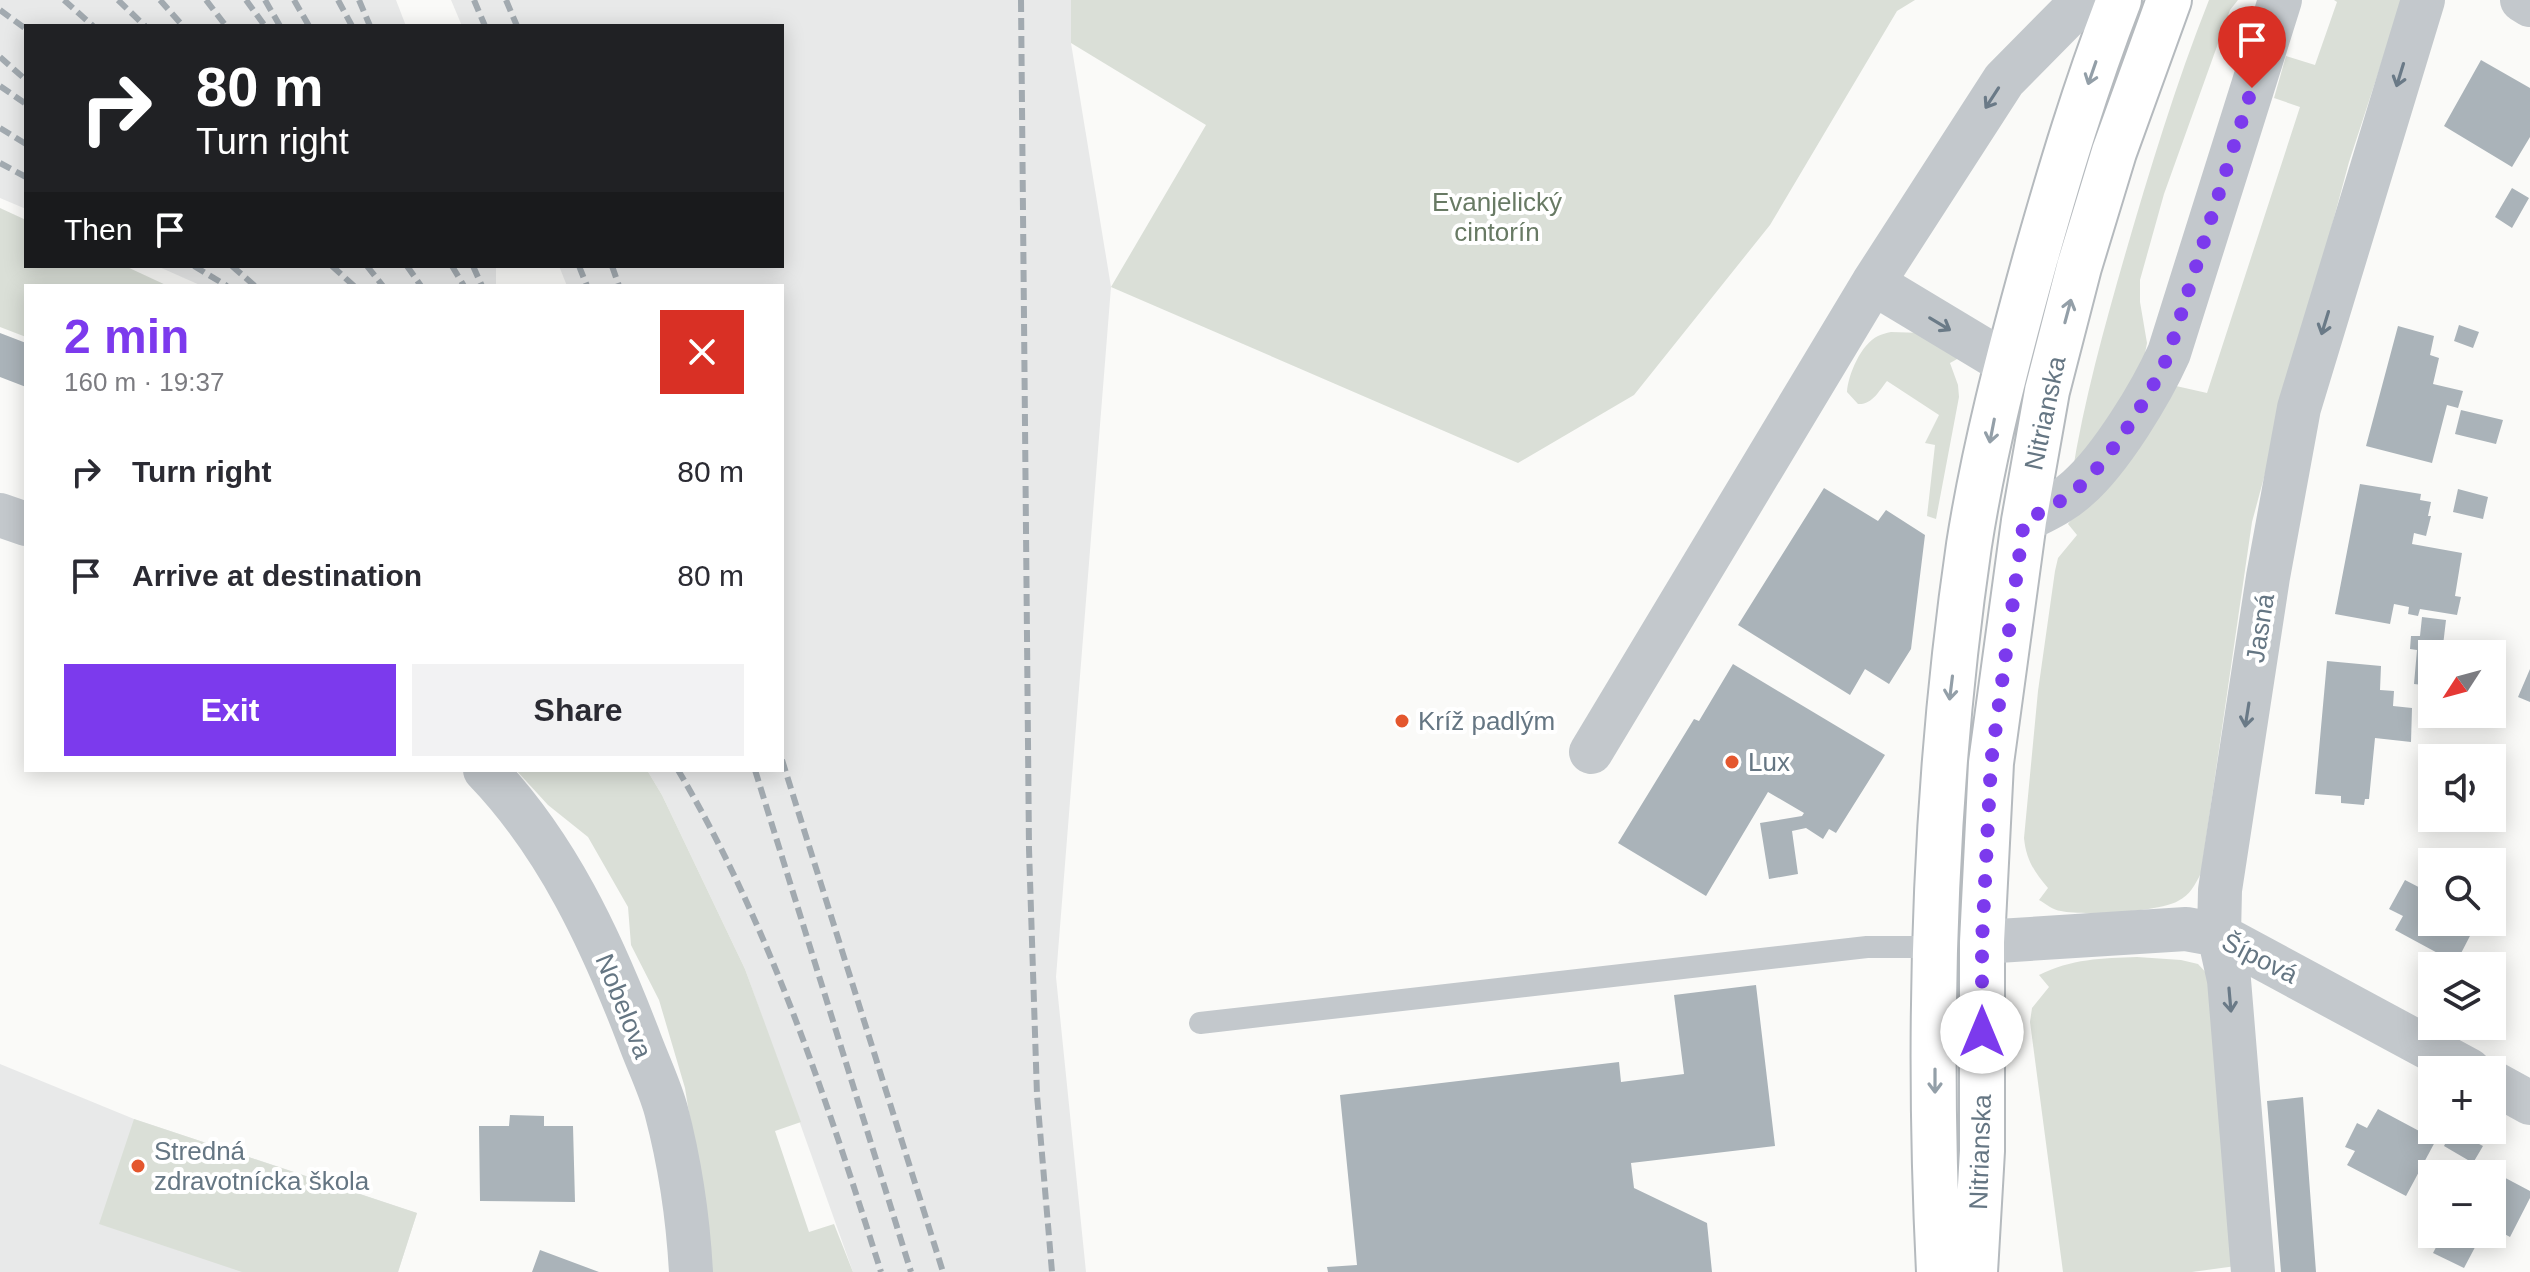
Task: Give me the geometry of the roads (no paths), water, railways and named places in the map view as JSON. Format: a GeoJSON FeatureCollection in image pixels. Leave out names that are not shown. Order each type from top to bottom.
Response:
{"type":"FeatureCollection","features":[{"type":"Feature","properties":{"kind":"main road","name":"Nitrianska"},"geometry":{"type":"LineString","coordinates":[[1939,1272],[1934,947],[1946,733],[1970,543],[2006,363],[2071,133],[2119,0]]}},
{"type":"Feature","properties":{"kind":"main road","name":"Nitrianska"},"geometry":{"type":"LineString","coordinates":[[1975,1272],[1982,1151],[1982,942],[1991,763],[2024,521],[2047,391],[2079,267],[2114,152],[2169,0]]}},
{"type":"Feature","properties":{"kind":"main road"},"geometry":{"type":"LineString","coordinates":[[1982,1151],[1991,1272]]}},
{"type":"Feature","properties":{"kind":"street"},"geometry":{"type":"LineString","coordinates":[[1591,752],[1873,283],[2004,80],[2083,0]]}},
{"type":"Feature","properties":{"kind":"street"},"geometry":{"type":"LineString","coordinates":[[2024,521],[2061,502],[2080,487],[2108,453],[2155,385],[2169,353],[2280,0]]}},
{"type":"Feature","properties":{"kind":"street","name":"Jasná"},"geometry":{"type":"LineString","coordinates":[[2253,1272],[2229,980],[2219,935],[2220,890],[2268,577],[2299,408],[2423,0]]}},
{"type":"Feature","properties":{"kind":"street"},"geometry":{"type":"LineString","coordinates":[[2522,0],[2530,5]]}},
{"type":"Feature","properties":{"kind":"street"},"geometry":{"type":"LineString","coordinates":[[1873,283],[2006,363]]}},
{"type":"Feature","properties":{"kind":"street"},"geometry":{"type":"LineString","coordinates":[[0,515],[24,523]]}},
{"type":"Feature","properties":{"kind":"street","name":"Nobelova"},"geometry":{"type":"LineString","coordinates":[[487,772],[537,831],[561,870],[602,951],[632,1020],[665,1109],[681,1179],[691,1272]]}},
{"type":"Feature","properties":{"kind":"street","name":"Šípová"},"geometry":{"type":"LineString","coordinates":[[1982,942],[2186,929],[2219,935],[2443,1056]]}},
{"type":"Feature","properties":{"kind":"street"},"geometry":{"type":"LineString","coordinates":[[2506,1090],[2530,1103]]}},
{"type":"Feature","properties":{"kind":"lane"},"geometry":{"type":"LineString","coordinates":[[1200,1023],[1867,947],[1934,947]]}},
{"type":"Feature","properties":{"kind":"railway"},"geometry":{"type":"LineString","coordinates":[[64,0],[91,24]]}},
{"type":"Feature","properties":{"kind":"railway"},"geometry":{"type":"LineString","coordinates":[[118,0],[143,24]]}},
{"type":"Feature","properties":{"kind":"railway"},"geometry":{"type":"LineString","coordinates":[[160,0],[181,24]]}},
{"type":"Feature","properties":{"kind":"railway"},"geometry":{"type":"LineString","coordinates":[[206,0],[224,24]]}},
{"type":"Feature","properties":{"kind":"railway"},"geometry":{"type":"LineString","coordinates":[[246,0],[264,24]]}},
{"type":"Feature","properties":{"kind":"railway"},"geometry":{"type":"LineString","coordinates":[[265,0],[279,24]]}},
{"type":"Feature","properties":{"kind":"railway"},"geometry":{"type":"LineString","coordinates":[[294,0],[308,24]]}},
{"type":"Feature","properties":{"kind":"railway"},"geometry":{"type":"LineString","coordinates":[[338,0],[351,24]]}},
{"type":"Feature","properties":{"kind":"railway"},"geometry":{"type":"LineString","coordinates":[[359,0],[369,24]]}},
{"type":"Feature","properties":{"kind":"railway"},"geometry":{"type":"LineString","coordinates":[[474,0],[484,24]]}},
{"type":"Feature","properties":{"kind":"railway"},"geometry":{"type":"LineString","coordinates":[[506,0],[516,24]]}},
{"type":"Feature","properties":{"kind":"railway"},"geometry":{"type":"LineString","coordinates":[[1021,0],[1029,849],[1037,1095],[1052,1272]]}},
{"type":"Feature","properties":{"kind":"railway"},"geometry":{"type":"LineString","coordinates":[[0,10],[24,28]]}},
{"type":"Feature","properties":{"kind":"railway"},"geometry":{"type":"LineString","coordinates":[[0,57],[24,78]]}},
{"type":"Feature","properties":{"kind":"railway"},"geometry":{"type":"LineString","coordinates":[[0,86],[24,103]]}},
{"type":"Feature","properties":{"kind":"railway"},"geometry":{"type":"LineString","coordinates":[[0,128],[24,143]]}},
{"type":"Feature","properties":{"kind":"railway"},"geometry":{"type":"LineString","coordinates":[[0,163],[24,176]]}},
{"type":"Feature","properties":{"kind":"railway"},"geometry":{"type":"LineString","coordinates":[[197,268],[224,284]]}},
{"type":"Feature","properties":{"kind":"railway"},"geometry":{"type":"LineString","coordinates":[[234,268],[253,284]]}},
{"type":"Feature","properties":{"kind":"railway"},"geometry":{"type":"LineString","coordinates":[[334,268],[352,284]]}},
{"type":"Feature","properties":{"kind":"railway"},"geometry":{"type":"LineString","coordinates":[[369,268],[381,284]]}},
{"type":"Feature","properties":{"kind":"railway"},"geometry":{"type":"LineString","coordinates":[[408,268],[420,284]]}},
{"type":"Feature","properties":{"kind":"railway"},"geometry":{"type":"LineString","coordinates":[[453,268],[463,284]]}},
{"type":"Feature","properties":{"kind":"railway"},"geometry":{"type":"LineString","coordinates":[[474,268],[481,284]]}},
{"type":"Feature","properties":{"kind":"railway"},"geometry":{"type":"LineString","coordinates":[[580,268],[586,284]]}},
{"type":"Feature","properties":{"kind":"railway"},"geometry":{"type":"LineString","coordinates":[[613,268],[618,284]]}},
{"type":"Feature","properties":{"kind":"railway"},"geometry":{"type":"LineString","coordinates":[[784,766],[943,1272]]}},
{"type":"Feature","properties":{"kind":"railway"},"geometry":{"type":"LineString","coordinates":[[679,772],[741,890],[794,1015],[881,1272]]}},
{"type":"Feature","properties":{"kind":"railway"},"geometry":{"type":"LineString","coordinates":[[756,772],[911,1272]]}},
{"type":"Feature","properties":{"kind":"place","name":"Kríž padlým"},"geometry":{"type":"Point","coordinates":[1402,721]}},
{"type":"Feature","properties":{"kind":"place","name":"Lux"},"geometry":{"type":"Point","coordinates":[1732,762]}},
{"type":"Feature","properties":{"kind":"place","name":"Stredná zdravotnícka škola"},"geometry":{"type":"Point","coordinates":[138,1166]}},
{"type":"Feature","properties":{"kind":"park label","name":"Evanjelický cintorín"},"geometry":{"type":"Point","coordinates":[1497,217]}}]}
